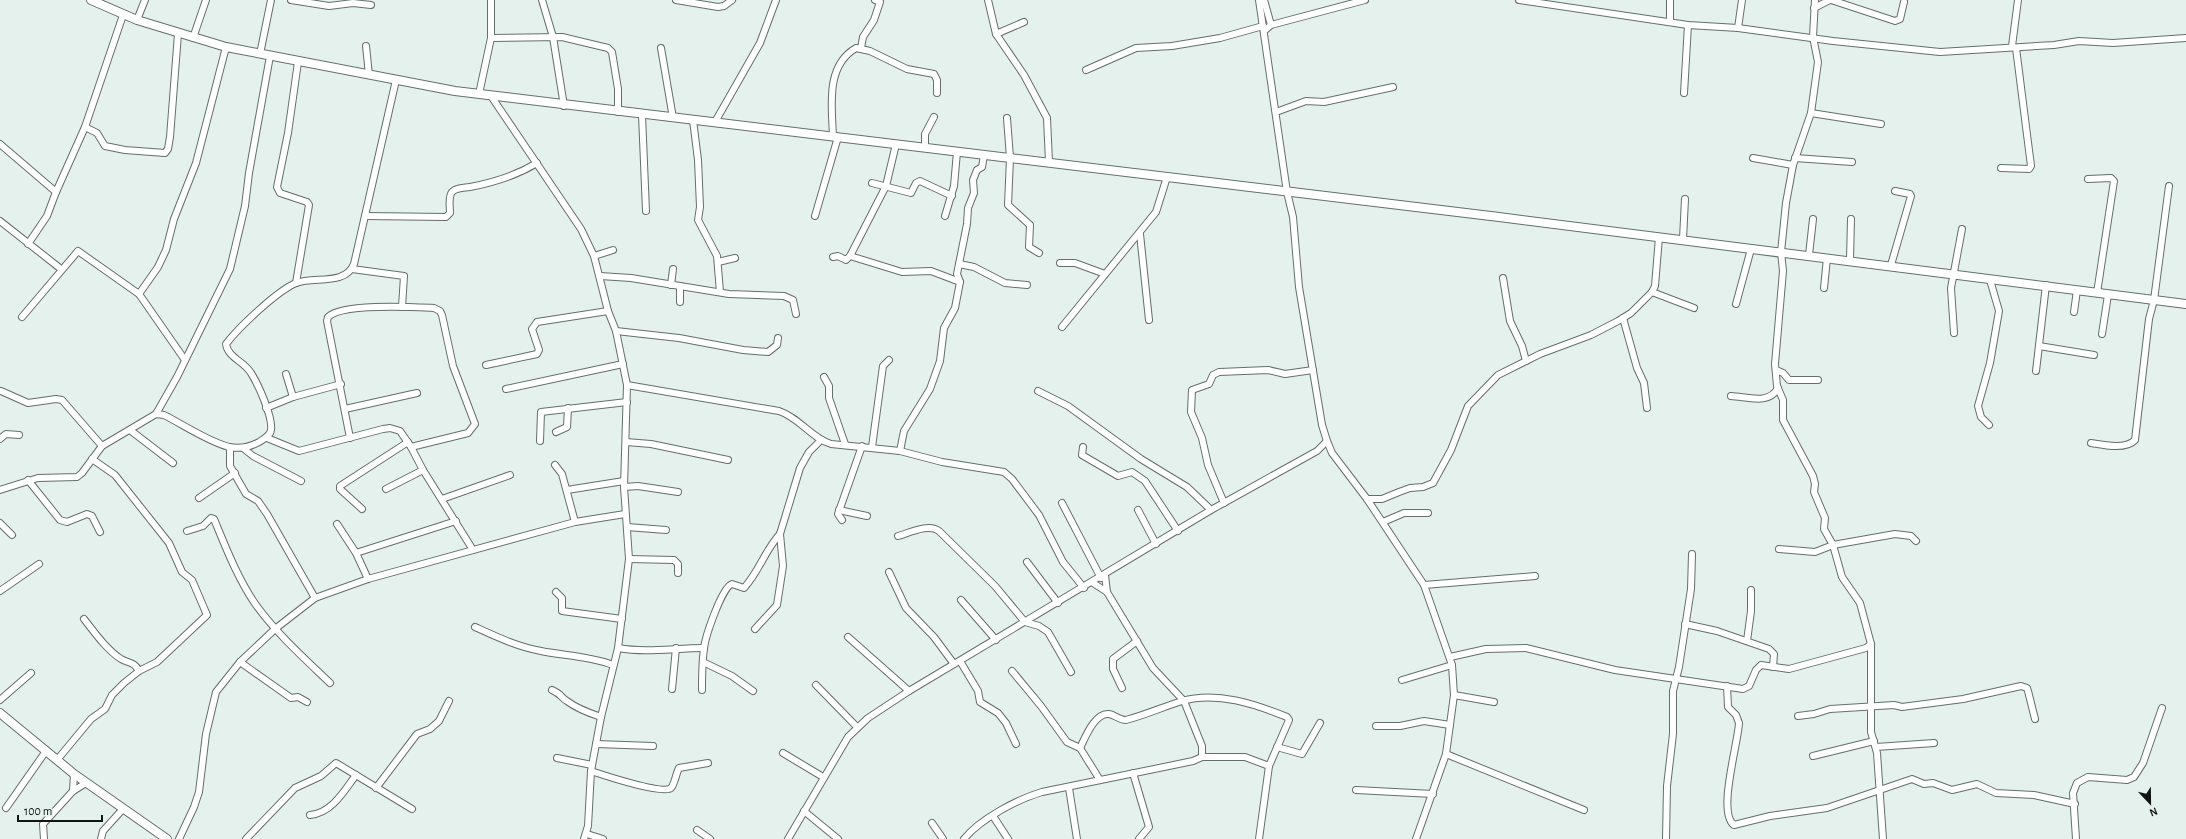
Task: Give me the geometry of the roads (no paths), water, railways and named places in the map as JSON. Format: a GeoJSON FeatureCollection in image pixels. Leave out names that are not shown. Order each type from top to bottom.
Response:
{"type":"FeatureCollection","features":[{"type":"Feature","properties":{"kind":"street"},"geometry":{"type":"LineString","coordinates":[[137,20],[145,0]]}},
{"type":"Feature","properties":{"kind":"street"},"geometry":{"type":"LineString","coordinates":[[193,38],[206,0]]}},
{"type":"Feature","properties":{"kind":"street"},"geometry":{"type":"LineString","coordinates":[[260,54],[271,0]]}},
{"type":"Feature","properties":{"kind":"street"},"geometry":{"type":"LineString","coordinates":[[291,0],[329,6],[354,3],[371,5]]}},
{"type":"Feature","properties":{"kind":"street"},"geometry":{"type":"LineString","coordinates":[[479,94],[491,38],[491,0]]}},
{"type":"Feature","properties":{"kind":"street"},"geometry":{"type":"LineString","coordinates":[[542,0],[553,37],[564,106]]}},
{"type":"Feature","properties":{"kind":"street"},"geometry":{"type":"LineString","coordinates":[[676,0],[718,7],[724,6],[732,0]]}},
{"type":"Feature","properties":{"kind":"street"},"geometry":{"type":"LineString","coordinates":[[715,122],[760,43],[776,0]]}},
{"type":"Feature","properties":{"kind":"street"},"geometry":{"type":"LineString","coordinates":[[861,48],[863,37],[874,20],[880,2],[875,0]]}},
{"type":"Feature","properties":{"kind":"street"},"geometry":{"type":"LineString","coordinates":[[988,0],[996,34],[1044,108],[1048,127],[1049,162]]}},
{"type":"Feature","properties":{"kind":"street"},"geometry":{"type":"LineString","coordinates":[[1259,0],[1287,192],[1293,217],[1299,287],[1322,426],[1332,452],[1375,510],[1424,584],[1452,665],[1454,695],[1446,754],[1416,839]]}},
{"type":"Feature","properties":{"kind":"street"},"geometry":{"type":"LineString","coordinates":[[1264,0],[1271,24]]}},
{"type":"Feature","properties":{"kind":"street"},"geometry":{"type":"LineString","coordinates":[[1086,70],[1136,48],[1172,46],[1220,38],[1264,28],[1271,24],[1365,0]]}},
{"type":"Feature","properties":{"kind":"street"},"geometry":{"type":"LineString","coordinates":[[1519,0],[1539,1],[1688,25],[1738,28],[1940,52],[2064,44],[2079,40],[2113,43],[2186,38]]}},
{"type":"Feature","properties":{"kind":"street"},"geometry":{"type":"LineString","coordinates":[[1670,0],[1670,22]]}},
{"type":"Feature","properties":{"kind":"street"},"geometry":{"type":"LineString","coordinates":[[1738,28],[1742,0]]}},
{"type":"Feature","properties":{"kind":"street"},"geometry":{"type":"LineString","coordinates":[[1815,0],[1812,37],[1818,62],[1811,113],[1793,165],[1786,203],[1781,252],[1783,270],[1776,370],[1778,388],[1783,400],[1783,420],[1813,476],[1815,484],[1814,492],[1826,518],[1824,529],[1833,545],[1842,577],[1862,607],[1870,648],[1872,707],[1871,732],[1875,744],[1883,839]]}},
{"type":"Feature","properties":{"kind":"street"},"geometry":{"type":"LineString","coordinates":[[1814,8],[1831,0],[1895,21],[1900,19],[1904,2]]}},
{"type":"Feature","properties":{"kind":"street"},"geometry":{"type":"LineString","coordinates":[[2001,168],[2028,169],[2031,166],[2014,47],[2018,0]]}},
{"type":"Feature","properties":{"kind":"street"},"geometry":{"type":"LineString","coordinates":[[94,1],[137,20],[226,48],[490,96],[1659,236],[1751,249],[1953,273],[1990,280],[2046,285],[2108,295],[2186,304]]}},
{"type":"Feature","properties":{"kind":"street"},"geometry":{"type":"LineString","coordinates":[[28,244],[47,216],[56,192],[85,128],[123,15]]}},
{"type":"Feature","properties":{"kind":"street"},"geometry":{"type":"LineString","coordinates":[[996,34],[1024,22]]}},
{"type":"Feature","properties":{"kind":"street"},"geometry":{"type":"LineString","coordinates":[[1684,93],[1688,25]]}},
{"type":"Feature","properties":{"kind":"street"},"geometry":{"type":"LineString","coordinates":[[85,128],[97,133],[105,146],[126,150],[165,153],[168,149],[170,137],[178,34]]}},
{"type":"Feature","properties":{"kind":"street"},"geometry":{"type":"LineString","coordinates":[[491,38],[553,37],[581,40],[610,50],[618,89],[618,112]]}},
{"type":"Feature","properties":{"kind":"street"},"geometry":{"type":"LineString","coordinates":[[366,46],[369,75]]}},
{"type":"Feature","properties":{"kind":"street"},"geometry":{"type":"LineString","coordinates":[[139,294],[158,267],[166,250],[174,219],[196,163],[226,48]]}},
{"type":"Feature","properties":{"kind":"street"},"geometry":{"type":"LineString","coordinates":[[660,48],[673,118]]}},
{"type":"Feature","properties":{"kind":"street"},"geometry":{"type":"LineString","coordinates":[[815,216],[835,137],[832,90],[834,76],[847,55],[856,48],[861,48],[907,69],[934,74],[937,80],[937,93]]}},
{"type":"Feature","properties":{"kind":"street"},"geometry":{"type":"LineString","coordinates":[[0,490],[38,478],[77,477],[82,473],[102,446],[156,414],[222,288],[236,251],[248,192],[249,173],[270,56]]}},
{"type":"Feature","properties":{"kind":"street"},"geometry":{"type":"LineString","coordinates":[[296,283],[309,205],[307,202],[280,193],[277,187],[288,133],[298,62]]}},
{"type":"Feature","properties":{"kind":"street"},"geometry":{"type":"LineString","coordinates":[[156,414],[164,415],[220,444],[230,447],[243,448],[267,438],[271,431],[271,422],[252,374],[247,367],[232,356],[227,350],[226,344],[275,297],[296,283],[317,279],[343,278],[350,274],[365,216],[396,80]]}},
{"type":"Feature","properties":{"kind":"street"},"geometry":{"type":"LineString","coordinates":[[1276,112],[1306,101],[1324,102],[1393,87]]}},
{"type":"Feature","properties":{"kind":"street"},"geometry":{"type":"LineString","coordinates":[[490,96],[581,229],[594,256],[608,311],[616,331],[627,385],[624,514],[627,527],[629,560],[618,648],[601,717],[592,768],[586,836],[604,839]]}},
{"type":"Feature","properties":{"kind":"street"},"geometry":{"type":"LineString","coordinates":[[1811,113],[1881,124]]}},
{"type":"Feature","properties":{"kind":"street"},"geometry":{"type":"LineString","coordinates":[[642,115],[646,211]]}},
{"type":"Feature","properties":{"kind":"street"},"geometry":{"type":"LineString","coordinates":[[925,148],[925,134],[934,117]]}},
{"type":"Feature","properties":{"kind":"street"},"geometry":{"type":"LineString","coordinates":[[1006,118],[1010,158],[1009,207],[1030,225],[1029,247],[1039,253]]}},
{"type":"Feature","properties":{"kind":"street"},"geometry":{"type":"LineString","coordinates":[[693,120],[698,160],[700,207],[698,220],[718,262],[720,292]]}},
{"type":"Feature","properties":{"kind":"street"},"geometry":{"type":"LineString","coordinates":[[0,144],[56,192]]}},
{"type":"Feature","properties":{"kind":"street"},"geometry":{"type":"LineString","coordinates":[[833,257],[838,256],[846,260],[850,256],[886,186],[896,144]]}},
{"type":"Feature","properties":{"kind":"street"},"geometry":{"type":"LineString","coordinates":[[945,216],[952,196],[957,152]]}},
{"type":"Feature","properties":{"kind":"street"},"geometry":{"type":"LineString","coordinates":[[953,279],[957,274],[967,224],[968,208],[974,193],[974,175],[982,167],[984,155]]}},
{"type":"Feature","properties":{"kind":"street"},"geometry":{"type":"LineString","coordinates":[[1753,158],[1793,165]]}},
{"type":"Feature","properties":{"kind":"street"},"geometry":{"type":"LineString","coordinates":[[1795,158],[1852,162]]}},
{"type":"Feature","properties":{"kind":"street"},"geometry":{"type":"LineString","coordinates":[[365,216],[446,217],[450,213],[449,200],[452,193],[458,189],[476,186],[506,177],[537,163]]}},
{"type":"Feature","properties":{"kind":"street"},"geometry":{"type":"LineString","coordinates":[[1062,327],[1140,234],[1156,212],[1167,177]]}},
{"type":"Feature","properties":{"kind":"street"},"geometry":{"type":"LineString","coordinates":[[2088,180],[2110,178],[2114,181],[2097,293]]}},
{"type":"Feature","properties":{"kind":"street"},"geometry":{"type":"LineString","coordinates":[[872,183],[911,193],[916,183],[920,181],[952,196]]}},
{"type":"Feature","properties":{"kind":"street"},"geometry":{"type":"LineString","coordinates":[[2091,443],[2127,445],[2135,440],[2149,319],[2154,300],[2169,186]]}},
{"type":"Feature","properties":{"kind":"street"},"geometry":{"type":"LineString","coordinates":[[1891,265],[1911,196],[1910,194],[1895,191]]}},
{"type":"Feature","properties":{"kind":"street"},"geometry":{"type":"LineString","coordinates":[[1683,239],[1685,199]]}},
{"type":"Feature","properties":{"kind":"street"},"geometry":{"type":"LineString","coordinates":[[1850,260],[1851,219]]}},
{"type":"Feature","properties":{"kind":"street"},"geometry":{"type":"LineString","coordinates":[[1809,255],[1813,220]]}},
{"type":"Feature","properties":{"kind":"street"},"geometry":{"type":"LineString","coordinates":[[0,221],[61,269]]}},
{"type":"Feature","properties":{"kind":"street"},"geometry":{"type":"LineString","coordinates":[[1954,333],[1951,288],[1962,229]]}},
{"type":"Feature","properties":{"kind":"street"},"geometry":{"type":"LineString","coordinates":[[1140,234],[1149,320]]}},
{"type":"Feature","properties":{"kind":"street"},"geometry":{"type":"LineString","coordinates":[[1367,499],[1382,499],[1405,490],[1423,487],[1433,483],[1448,456],[1461,420],[1472,401],[1498,375],[1526,361],[1591,336],[1622,318],[1652,292],[1656,280],[1659,236]]}},
{"type":"Feature","properties":{"kind":"street"},"geometry":{"type":"LineString","coordinates":[[1736,304],[1751,249]]}},
{"type":"Feature","properties":{"kind":"street"},"geometry":{"type":"LineString","coordinates":[[594,256],[613,250]]}},
{"type":"Feature","properties":{"kind":"street"},"geometry":{"type":"LineString","coordinates":[[22,317],[74,253],[78,251],[82,252],[139,294],[185,360]]}},
{"type":"Feature","properties":{"kind":"street"},"geometry":{"type":"LineString","coordinates":[[850,256],[902,272],[931,271],[960,282]]}},
{"type":"Feature","properties":{"kind":"street"},"geometry":{"type":"LineString","coordinates":[[718,262],[735,258]]}},
{"type":"Feature","properties":{"kind":"street"},"geometry":{"type":"LineString","coordinates":[[1824,288],[1827,258]]}},
{"type":"Feature","properties":{"kind":"street"},"geometry":{"type":"LineString","coordinates":[[1060,263],[1075,263],[1105,274]]}},
{"type":"Feature","properties":{"kind":"street"},"geometry":{"type":"LineString","coordinates":[[959,264],[974,267],[1005,283],[1027,285]]}},
{"type":"Feature","properties":{"kind":"street"},"geometry":{"type":"LineString","coordinates":[[352,269],[404,276],[402,307]]}},
{"type":"Feature","properties":{"kind":"street"},"geometry":{"type":"LineString","coordinates":[[671,285],[673,269]]}},
{"type":"Feature","properties":{"kind":"street"},"geometry":{"type":"LineString","coordinates":[[900,451],[904,430],[930,389],[940,361],[944,328],[955,308],[960,282],[957,274]]}},
{"type":"Feature","properties":{"kind":"street"},"geometry":{"type":"LineString","coordinates":[[600,276],[631,278],[754,296],[789,297],[795,304],[796,314]]}},
{"type":"Feature","properties":{"kind":"street"},"geometry":{"type":"LineString","coordinates":[[1503,278],[1510,321],[1522,346],[1526,361]]}},
{"type":"Feature","properties":{"kind":"street"},"geometry":{"type":"LineString","coordinates":[[1989,425],[1981,417],[1978,406],[1990,363],[1999,311],[1990,280]]}},
{"type":"Feature","properties":{"kind":"street"},"geometry":{"type":"LineString","coordinates":[[2036,371],[2046,285]]}},
{"type":"Feature","properties":{"kind":"street"},"geometry":{"type":"LineString","coordinates":[[680,286],[680,302]]}},
{"type":"Feature","properties":{"kind":"street"},"geometry":{"type":"LineString","coordinates":[[2074,312],[2077,290]]}},
{"type":"Feature","properties":{"kind":"street"},"geometry":{"type":"LineString","coordinates":[[1652,292],[1694,308]]}},
{"type":"Feature","properties":{"kind":"street"},"geometry":{"type":"LineString","coordinates":[[2102,334],[2108,295]]}},
{"type":"Feature","properties":{"kind":"street"},"geometry":{"type":"LineString","coordinates":[[350,438],[341,384],[328,329],[328,317],[339,310],[402,307],[434,308],[440,311],[454,366],[475,424],[468,433],[410,444],[341,485],[340,489],[362,509]]}},
{"type":"Feature","properties":{"kind":"street"},"geometry":{"type":"LineString","coordinates":[[486,365],[537,354],[539,350],[532,328],[537,322],[608,311]]}},
{"type":"Feature","properties":{"kind":"street"},"geometry":{"type":"LineString","coordinates":[[1622,318],[1637,368],[1644,383],[1647,408]]}},
{"type":"Feature","properties":{"kind":"street"},"geometry":{"type":"LineString","coordinates":[[616,331],[679,338],[743,350],[768,352],[777,346],[778,338]]}},
{"type":"Feature","properties":{"kind":"street"},"geometry":{"type":"LineString","coordinates":[[2039,346],[2094,355]]}},
{"type":"Feature","properties":{"kind":"street"},"geometry":{"type":"LineString","coordinates":[[872,447],[883,366],[888,360]]}},
{"type":"Feature","properties":{"kind":"street"},"geometry":{"type":"LineString","coordinates":[[506,389],[622,364]]}},
{"type":"Feature","properties":{"kind":"street"},"geometry":{"type":"LineString","coordinates":[[1224,502],[1208,465],[1202,438],[1191,412],[1192,390],[1209,384],[1213,375],[1219,372],[1268,370],[1285,374],[1312,370]]}},
{"type":"Feature","properties":{"kind":"street"},"geometry":{"type":"LineString","coordinates":[[1776,370],[1783,373],[1789,380],[1818,380]]}},
{"type":"Feature","properties":{"kind":"street"},"geometry":{"type":"LineString","coordinates":[[286,374],[293,397]]}},
{"type":"Feature","properties":{"kind":"street"},"geometry":{"type":"LineString","coordinates":[[824,377],[828,386],[829,398],[845,444]]}},
{"type":"Feature","properties":{"kind":"street"},"geometry":{"type":"LineString","coordinates":[[266,408],[293,397],[341,384]]}},
{"type":"Feature","properties":{"kind":"street"},"geometry":{"type":"LineString","coordinates":[[627,385],[779,411],[796,418],[821,440],[831,444],[845,444],[900,451],[942,462],[1000,471],[1008,476],[1039,515],[1063,562],[1084,588]]}},
{"type":"Feature","properties":{"kind":"street"},"geometry":{"type":"LineString","coordinates":[[1731,396],[1769,398],[1775,394],[1778,388]]}},
{"type":"Feature","properties":{"kind":"street"},"geometry":{"type":"LineString","coordinates":[[1,391],[28,403],[56,399],[62,400],[102,446]]}},
{"type":"Feature","properties":{"kind":"street"},"geometry":{"type":"LineString","coordinates":[[1038,391],[1068,406],[1141,459],[1187,487],[1211,510]]}},
{"type":"Feature","properties":{"kind":"street"},"geometry":{"type":"LineString","coordinates":[[345,409],[417,394]]}},
{"type":"Feature","properties":{"kind":"street"},"geometry":{"type":"LineString","coordinates":[[540,442],[541,412],[626,402]]}},
{"type":"Feature","properties":{"kind":"street"},"geometry":{"type":"LineString","coordinates":[[556,432],[568,427],[568,408]]}},
{"type":"Feature","properties":{"kind":"street"},"geometry":{"type":"LineString","coordinates":[[267,438],[296,451],[390,428],[400,431],[410,444],[423,470],[473,550]]}},
{"type":"Feature","properties":{"kind":"street"},"geometry":{"type":"LineString","coordinates":[[130,430],[173,463]]}},
{"type":"Feature","properties":{"kind":"street"},"geometry":{"type":"LineString","coordinates":[[0,438],[6,434],[19,435]]}},
{"type":"Feature","properties":{"kind":"street"},"geometry":{"type":"LineString","coordinates":[[702,690],[704,648],[713,618],[727,587],[732,584],[744,588],[780,534],[800,468],[809,452],[821,440]]}},
{"type":"Feature","properties":{"kind":"street"},"geometry":{"type":"LineString","coordinates":[[788,839],[823,777],[848,737],[857,727],[909,691],[1093,583],[1224,502],[1317,450],[1327,441]]}},
{"type":"Feature","properties":{"kind":"street"},"geometry":{"type":"LineString","coordinates":[[626,442],[651,444],[728,460]]}},
{"type":"Feature","properties":{"kind":"street"},"geometry":{"type":"LineString","coordinates":[[842,520],[838,514],[862,446]]}},
{"type":"Feature","properties":{"kind":"street"},"geometry":{"type":"LineString","coordinates":[[230,447],[229,463],[246,494],[258,501],[267,514],[315,598]]}},
{"type":"Feature","properties":{"kind":"street"},"geometry":{"type":"LineString","coordinates":[[1083,447],[1082,455],[1118,476],[1132,472],[1145,481],[1178,531]]}},
{"type":"Feature","properties":{"kind":"street"},"geometry":{"type":"LineString","coordinates":[[243,448],[253,456],[301,481]]}},
{"type":"Feature","properties":{"kind":"street"},"geometry":{"type":"LineString","coordinates":[[1317,450],[1332,452]]}},
{"type":"Feature","properties":{"kind":"street"},"geometry":{"type":"LineString","coordinates":[[57,760],[91,719],[105,708],[112,695],[139,671],[162,657],[205,618],[206,613],[192,580],[178,565],[169,543],[116,475],[92,459]]}},
{"type":"Feature","properties":{"kind":"street"},"geometry":{"type":"LineString","coordinates":[[555,465],[562,474],[575,522]]}},
{"type":"Feature","properties":{"kind":"street"},"geometry":{"type":"LineString","coordinates":[[386,489],[423,470]]}},
{"type":"Feature","properties":{"kind":"street"},"geometry":{"type":"LineString","coordinates":[[198,498],[235,473]]}},
{"type":"Feature","properties":{"kind":"street"},"geometry":{"type":"LineString","coordinates":[[442,499],[510,475]]}},
{"type":"Feature","properties":{"kind":"street"},"geometry":{"type":"LineString","coordinates":[[28,480],[60,520],[67,522],[87,514],[92,516],[100,532]]}},
{"type":"Feature","properties":{"kind":"street"},"geometry":{"type":"LineString","coordinates":[[567,490],[624,484],[678,492]]}},
{"type":"Feature","properties":{"kind":"street"},"geometry":{"type":"LineString","coordinates":[[1375,510],[1382,499]]}},
{"type":"Feature","properties":{"kind":"street"},"geometry":{"type":"LineString","coordinates":[[1062,503],[1103,576],[1107,592],[1137,641],[1158,675],[1184,701],[1202,746],[1202,757]]}},
{"type":"Feature","properties":{"kind":"street"},"geometry":{"type":"LineString","coordinates":[[840,510],[867,516]]}},
{"type":"Feature","properties":{"kind":"street"},"geometry":{"type":"LineString","coordinates":[[1138,510],[1156,544]]}},
{"type":"Feature","properties":{"kind":"street"},"geometry":{"type":"LineString","coordinates":[[1383,522],[1404,513],[1428,513]]}},
{"type":"Feature","properties":{"kind":"street"},"geometry":{"type":"LineString","coordinates":[[179,839],[194,807],[199,792],[206,734],[212,704],[225,679],[240,662],[275,629],[315,598],[368,579],[575,522],[624,514]]}},
{"type":"Feature","properties":{"kind":"street"},"geometry":{"type":"LineString","coordinates":[[187,531],[203,526],[211,518],[214,519],[245,586],[256,604],[275,629],[330,683]]}},
{"type":"Feature","properties":{"kind":"street"},"geometry":{"type":"LineString","coordinates":[[356,553],[456,521]]}},
{"type":"Feature","properties":{"kind":"street"},"geometry":{"type":"LineString","coordinates":[[0,523],[12,535]]}},
{"type":"Feature","properties":{"kind":"street"},"geometry":{"type":"LineString","coordinates":[[337,524],[356,553],[368,579]]}},
{"type":"Feature","properties":{"kind":"street"},"geometry":{"type":"LineString","coordinates":[[627,527],[666,530]]}},
{"type":"Feature","properties":{"kind":"street"},"geometry":{"type":"LineString","coordinates":[[898,536],[926,528],[936,528],[994,586],[1026,622],[1040,626],[1048,632],[1071,672]]}},
{"type":"Feature","properties":{"kind":"street"},"geometry":{"type":"LineString","coordinates":[[755,629],[776,605],[784,566],[780,534]]}},
{"type":"Feature","properties":{"kind":"street"},"geometry":{"type":"LineString","coordinates":[[1779,549],[1807,553],[1822,551],[1833,545],[1895,534],[1911,536],[1916,540]]}},
{"type":"Feature","properties":{"kind":"street"},"geometry":{"type":"LineString","coordinates":[[1666,839],[1675,679],[1679,667],[1691,589],[1692,554]]}},
{"type":"Feature","properties":{"kind":"street"},"geometry":{"type":"LineString","coordinates":[[629,560],[674,560],[678,564],[678,573]]}},
{"type":"Feature","properties":{"kind":"street"},"geometry":{"type":"LineString","coordinates":[[1027,562],[1058,603]]}},
{"type":"Feature","properties":{"kind":"street"},"geometry":{"type":"LineString","coordinates":[[0,591],[38,564]]}},
{"type":"Feature","properties":{"kind":"street"},"geometry":{"type":"LineString","coordinates":[[890,572],[906,608],[957,663],[978,691],[980,702],[998,713],[1006,723],[1016,744]]}},
{"type":"Feature","properties":{"kind":"street"},"geometry":{"type":"LineString","coordinates":[[1424,584],[1535,576]]}},
{"type":"Feature","properties":{"kind":"street"},"geometry":{"type":"LineString","coordinates":[[1093,583],[1107,592]]}},
{"type":"Feature","properties":{"kind":"street"},"geometry":{"type":"LineString","coordinates":[[1747,641],[1751,611],[1750,590]]}},
{"type":"Feature","properties":{"kind":"street"},"geometry":{"type":"LineString","coordinates":[[556,592],[562,598],[562,612],[622,619]]}},
{"type":"Feature","properties":{"kind":"street"},"geometry":{"type":"LineString","coordinates":[[961,600],[996,640]]}},
{"type":"Feature","properties":{"kind":"street"},"geometry":{"type":"LineString","coordinates":[[84,620],[113,652],[122,659],[134,664],[139,671]]}},
{"type":"Feature","properties":{"kind":"street"},"geometry":{"type":"LineString","coordinates":[[1685,624],[1717,631],[1773,651],[1773,667]]}},
{"type":"Feature","properties":{"kind":"street"},"geometry":{"type":"LineString","coordinates":[[475,627],[507,641],[540,651],[584,656],[613,665]]}},
{"type":"Feature","properties":{"kind":"street"},"geometry":{"type":"LineString","coordinates":[[848,638],[909,691]]}},
{"type":"Feature","properties":{"kind":"street"},"geometry":{"type":"LineString","coordinates":[[1122,688],[1113,669],[1113,659],[1137,641]]}},
{"type":"Feature","properties":{"kind":"street"},"geometry":{"type":"LineString","coordinates":[[618,648],[652,651],[676,648],[704,648]]}},
{"type":"Feature","properties":{"kind":"street"},"geometry":{"type":"LineString","coordinates":[[672,689],[676,648]]}},
{"type":"Feature","properties":{"kind":"street"},"geometry":{"type":"LineString","coordinates":[[1450,657],[1486,649],[1526,648],[1615,670],[1748,688],[1759,666],[1763,665],[1789,669],[1870,648]]}},
{"type":"Feature","properties":{"kind":"street"},"geometry":{"type":"LineString","coordinates":[[240,662],[290,698],[298,697],[307,702]]}},
{"type":"Feature","properties":{"kind":"street"},"geometry":{"type":"LineString","coordinates":[[703,662],[732,676],[753,691]]}},
{"type":"Feature","properties":{"kind":"street"},"geometry":{"type":"LineString","coordinates":[[1402,680],[1452,665]]}},
{"type":"Feature","properties":{"kind":"street"},"geometry":{"type":"LineString","coordinates":[[1012,671],[1041,706],[1067,742],[1080,748],[1100,780]]}},
{"type":"Feature","properties":{"kind":"street"},"geometry":{"type":"LineString","coordinates":[[0,700],[31,673]]}},
{"type":"Feature","properties":{"kind":"street"},"geometry":{"type":"LineString","coordinates":[[816,685],[857,727]]}},
{"type":"Feature","properties":{"kind":"street"},"geometry":{"type":"LineString","coordinates":[[1727,686],[1728,708],[1736,715],[1739,723],[1726,799],[1730,820],[1733,824],[1739,825],[1764,818],[1814,810],[1880,791],[1912,779],[1924,784],[1933,783],[1952,790],[1977,784],[1996,793],[2034,795],[2075,804]]}},
{"type":"Feature","properties":{"kind":"street"},"geometry":{"type":"LineString","coordinates":[[1798,716],[1830,709],[1894,705],[1902,707],[1963,700],[2021,686],[2026,688],[2028,691],[2035,719]]}},
{"type":"Feature","properties":{"kind":"street"},"geometry":{"type":"LineString","coordinates":[[552,690],[560,693],[567,702],[601,717]]}},
{"type":"Feature","properties":{"kind":"street"},"geometry":{"type":"LineString","coordinates":[[1454,695],[1494,702]]}},
{"type":"Feature","properties":{"kind":"street"},"geometry":{"type":"LineString","coordinates":[[1080,748],[1090,729],[1102,715],[1109,714],[1120,720],[1126,720],[1184,701],[1216,698],[1260,706],[1287,717],[1289,720],[1269,766],[1259,839]]}},
{"type":"Feature","properties":{"kind":"street"},"geometry":{"type":"LineString","coordinates":[[376,788],[417,734],[430,729],[439,721],[449,701]]}},
{"type":"Feature","properties":{"kind":"street"},"geometry":{"type":"LineString","coordinates":[[2076,839],[2075,786],[2085,777],[2127,780],[2134,777],[2143,763],[2162,708]]}},
{"type":"Feature","properties":{"kind":"street"},"geometry":{"type":"LineString","coordinates":[[0,713],[74,774],[122,810],[167,839]]}},
{"type":"Feature","properties":{"kind":"street"},"geometry":{"type":"LineString","coordinates":[[1376,726],[1400,726],[1424,721],[1450,725]]}},
{"type":"Feature","properties":{"kind":"street"},"geometry":{"type":"LineString","coordinates":[[1277,747],[1299,754],[1304,752],[1320,723]]}},
{"type":"Feature","properties":{"kind":"street"},"geometry":{"type":"LineString","coordinates":[[1813,756],[1875,744],[1934,743]]}},
{"type":"Feature","properties":{"kind":"street"},"geometry":{"type":"LineString","coordinates":[[596,744],[653,746]]}},
{"type":"Feature","properties":{"kind":"street"},"geometry":{"type":"LineString","coordinates":[[6,808],[46,751]]}},
{"type":"Feature","properties":{"kind":"street"},"geometry":{"type":"LineString","coordinates":[[783,753],[823,777]]}},
{"type":"Feature","properties":{"kind":"street"},"geometry":{"type":"LineString","coordinates":[[1446,754],[1584,810]]}},
{"type":"Feature","properties":{"kind":"street"},"geometry":{"type":"LineString","coordinates":[[964,839],[976,827],[993,816],[1032,795],[1193,761],[1202,757],[1252,758],[1269,766]]}},
{"type":"Feature","properties":{"kind":"street"},"geometry":{"type":"LineString","coordinates":[[557,758],[656,789],[668,789],[672,787],[679,768],[708,763]]}},
{"type":"Feature","properties":{"kind":"street"},"geometry":{"type":"LineString","coordinates":[[246,839],[295,788],[321,776],[336,763],[412,809]]}},
{"type":"Feature","properties":{"kind":"street"},"geometry":{"type":"LineString","coordinates":[[1133,773],[1149,827],[1139,839]]}},
{"type":"Feature","properties":{"kind":"street"},"geometry":{"type":"LineString","coordinates":[[73,791],[74,774]]}},
{"type":"Feature","properties":{"kind":"street"},"geometry":{"type":"LineString","coordinates":[[310,815],[320,812],[336,801],[356,774]]}},
{"type":"Feature","properties":{"kind":"street"},"geometry":{"type":"LineString","coordinates":[[44,839],[42,824],[73,791],[86,783]]}},
{"type":"Feature","properties":{"kind":"street"},"geometry":{"type":"LineString","coordinates":[[1069,788],[1077,839]]}},
{"type":"Feature","properties":{"kind":"street"},"geometry":{"type":"LineString","coordinates":[[1356,790],[1433,794]]}},
{"type":"Feature","properties":{"kind":"street"},"geometry":{"type":"LineString","coordinates":[[100,839],[103,831],[122,810]]}},
{"type":"Feature","properties":{"kind":"street"},"geometry":{"type":"LineString","coordinates":[[804,811],[838,839]]}},
{"type":"Feature","properties":{"kind":"street"},"geometry":{"type":"LineString","coordinates":[[993,816],[1008,839]]}},
{"type":"Feature","properties":{"kind":"street"},"geometry":{"type":"LineString","coordinates":[[932,823],[943,839]]}},
{"type":"Feature","properties":{"kind":"street"},"geometry":{"type":"LineString","coordinates":[[697,830],[710,839]]}}]}
